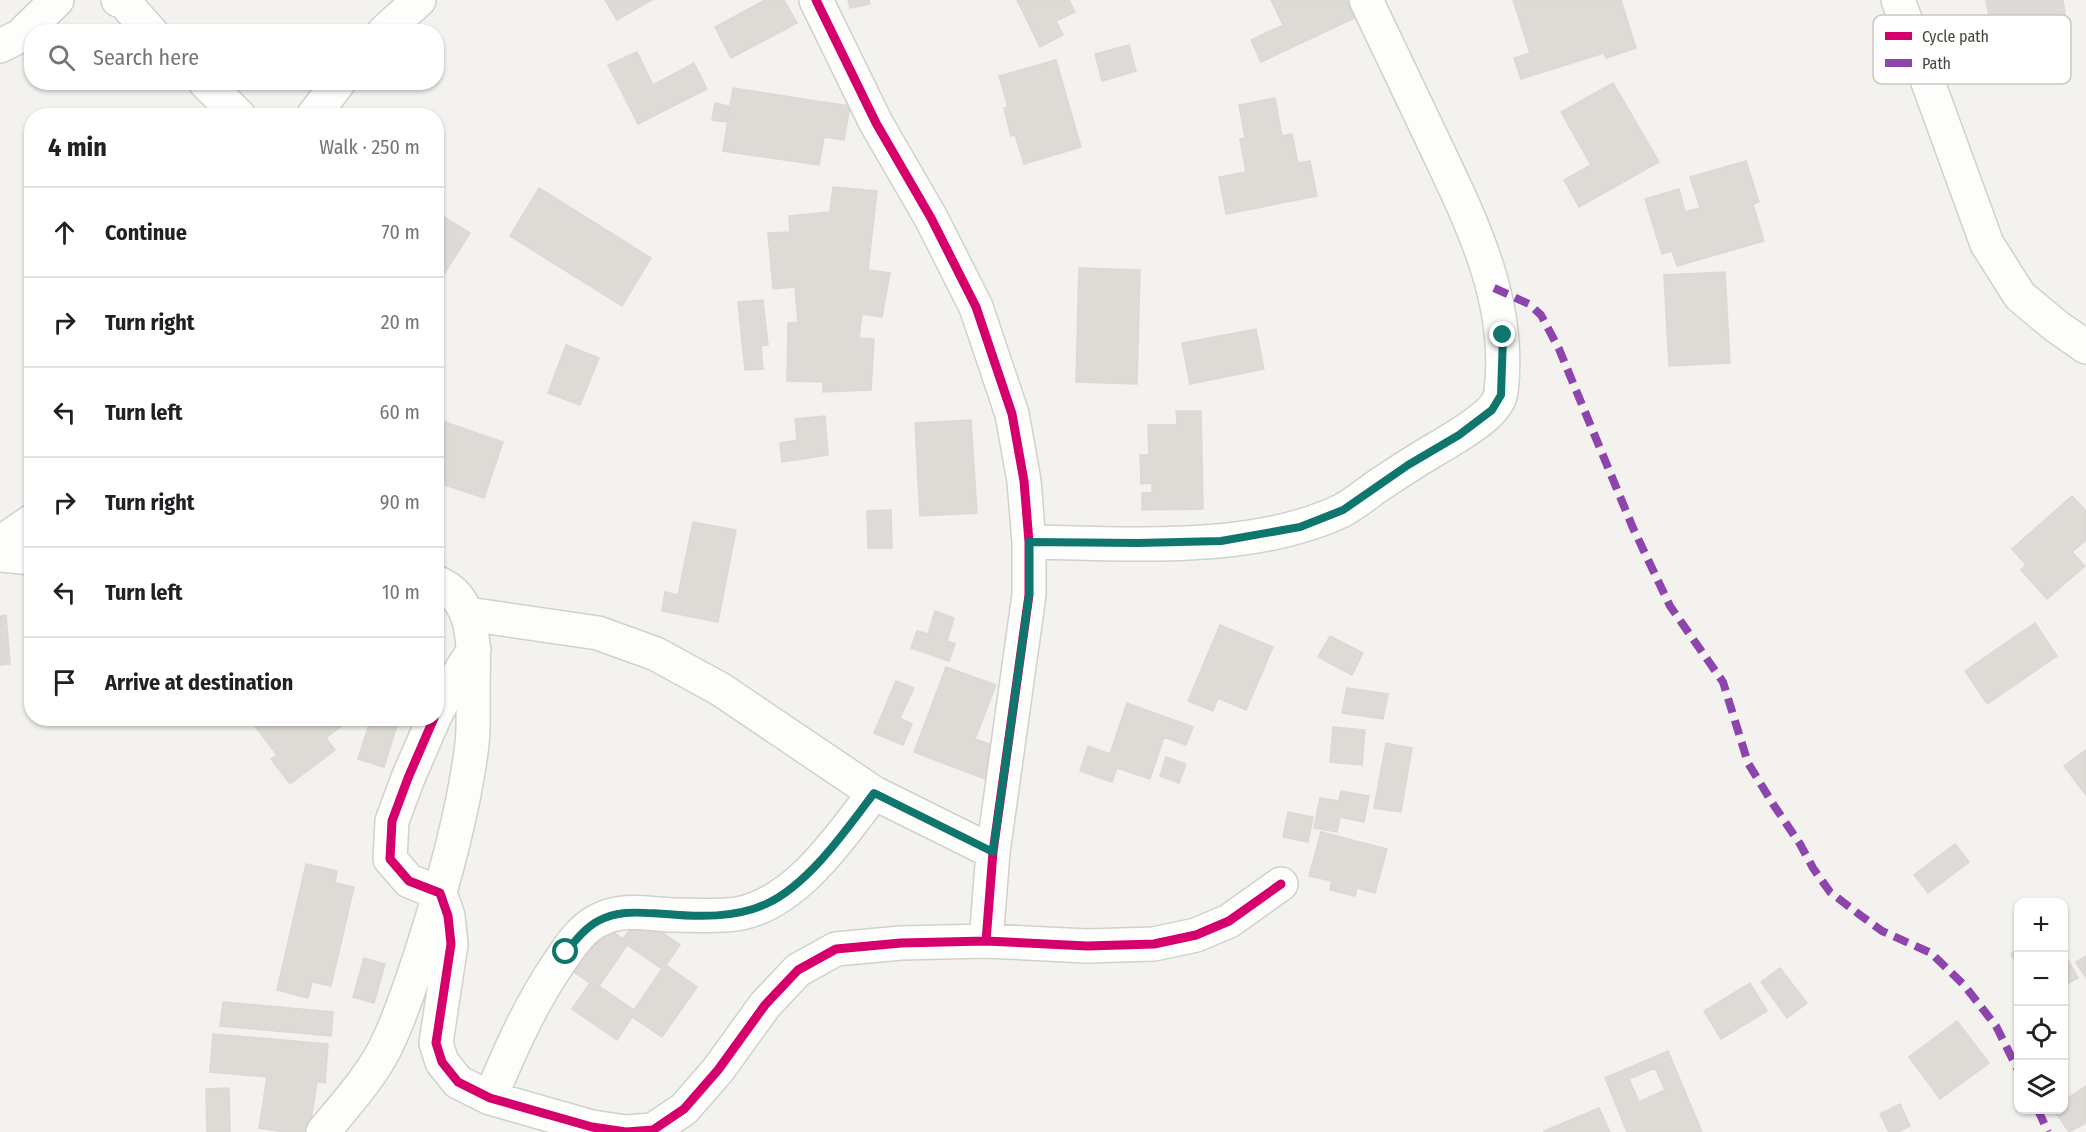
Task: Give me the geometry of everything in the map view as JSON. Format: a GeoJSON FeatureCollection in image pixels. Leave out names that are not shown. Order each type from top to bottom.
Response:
{"type":"FeatureCollection","features":[{"type":"Feature","properties":{"kind":"street"},"geometry":{"type":"LineString","coordinates":[[32,24],[57,0]]}},
{"type":"Feature","properties":{"kind":"street"},"geometry":{"type":"LineString","coordinates":[[118,0],[124,2],[144,24]]}},
{"type":"Feature","properties":{"kind":"street"},"geometry":{"type":"LineString","coordinates":[[393,24],[419,0]]}},
{"type":"Feature","properties":{"kind":"street"},"geometry":{"type":"LineString","coordinates":[[816,0],[876,123],[931,218],[976,307],[1012,414],[1024,481],[1029,542],[1029,595],[993,852],[986,941]]}},
{"type":"Feature","properties":{"kind":"street"},"geometry":{"type":"LineString","coordinates":[[1029,542],[1221,541],[1300,527],[1343,510],[1408,465],[1459,435],[1492,410],[1501,395],[1503,335],[1494,288],[1472,225],[1366,0]]}},
{"type":"Feature","properties":{"kind":"street"},"geometry":{"type":"LineString","coordinates":[[1898,0],[1903,15]]}},
{"type":"Feature","properties":{"kind":"street"},"geometry":{"type":"LineString","coordinates":[[0,46],[24,32]]}},
{"type":"Feature","properties":{"kind":"street"},"geometry":{"type":"LineString","coordinates":[[1929,84],[1987,244],[2020,296],[2086,347]]}},
{"type":"Feature","properties":{"kind":"street"},"geometry":{"type":"LineString","coordinates":[[213,90],[231,108]]}},
{"type":"Feature","properties":{"kind":"street"},"geometry":{"type":"LineString","coordinates":[[319,108],[333,90]]}},
{"type":"Feature","properties":{"kind":"street"},"geometry":{"type":"LineString","coordinates":[[0,543],[24,526]]}},
{"type":"Feature","properties":{"kind":"street"},"geometry":{"type":"LineString","coordinates":[[0,555],[24,557]]}},
{"type":"Feature","properties":{"kind":"street"},"geometry":{"type":"LineString","coordinates":[[323,1132],[361,1085],[389,1042],[414,975],[457,832],[472,743],[474,650],[468,614],[459,598],[444,585]]}},
{"type":"Feature","properties":{"kind":"street"},"geometry":{"type":"LineString","coordinates":[[468,614],[598,633],[656,654],[720,689],[874,793],[993,852]]}},
{"type":"Feature","properties":{"kind":"street"},"geometry":{"type":"LineString","coordinates":[[444,699],[474,650]]}},
{"type":"Feature","properties":{"kind":"street"},"geometry":{"type":"LineString","coordinates":[[431,726],[392,821],[390,859],[409,881],[440,893],[448,916],[451,944],[436,1043],[442,1062],[458,1082],[490,1098],[592,1127],[626,1132],[653,1130],[684,1109],[718,1070],[765,1005],[798,970],[836,949],[901,943],[986,941],[1087,946],[1154,944],[1196,935],[1229,921],[1281,884]]}},
{"type":"Feature","properties":{"kind":"street"},"geometry":{"type":"LineString","coordinates":[[490,1098],[536,996],[580,934],[597,921],[614,914],[637,911],[686,915],[738,914],[766,904],[789,889],[817,863],[874,793]]}},
{"type":"Feature","properties":{"kind":"building"},"geometry":{"type":"Polygon","coordinates":[[[605,0],[652,0],[617,20],[605,0]]]}},
{"type":"Feature","properties":{"kind":"building"},"geometry":{"type":"Polygon","coordinates":[[[765,0],[784,0],[797,23],[731,58],[715,27],[765,0]]]}},
{"type":"Feature","properties":{"kind":"building"},"geometry":{"type":"Polygon","coordinates":[[[848,0],[869,0],[870,4],[850,8],[848,0]]]}},
{"type":"Feature","properties":{"kind":"building"},"geometry":{"type":"Polygon","coordinates":[[[1017,0],[1069,0],[1075,12],[1056,21],[1063,35],[1040,47],[1017,0]]]}},
{"type":"Feature","properties":{"kind":"building"},"geometry":{"type":"Polygon","coordinates":[[[1271,0],[1352,0],[1359,16],[1261,62],[1251,40],[1283,25],[1271,0]]]}},
{"type":"Feature","properties":{"kind":"building"},"geometry":{"type":"Polygon","coordinates":[[[1513,0],[1621,0],[1636,48],[1606,58],[1604,53],[1521,79],[1514,58],[1530,53],[1513,0]]]}},
{"type":"Feature","properties":{"kind":"building"},"geometry":{"type":"Polygon","coordinates":[[[1986,0],[2063,0],[2065,15],[1989,15],[1986,0]]]}},
{"type":"Feature","properties":{"kind":"building"},"geometry":{"type":"Polygon","coordinates":[[[1129,45],[1136,71],[1102,81],[1095,54],[1129,45]]]}},
{"type":"Feature","properties":{"kind":"building"},"geometry":{"type":"Polygon","coordinates":[[[637,52],[653,85],[694,63],[707,89],[638,124],[608,65],[637,52]]]}},
{"type":"Feature","properties":{"kind":"building"},"geometry":{"type":"Polygon","coordinates":[[[1056,60],[1081,147],[1024,164],[1015,135],[1011,136],[1004,108],[1008,107],[999,76],[1056,60]]]}},
{"type":"Feature","properties":{"kind":"building"},"geometry":{"type":"Polygon","coordinates":[[[1613,83],[1659,162],[1579,207],[1564,180],[1591,165],[1561,112],[1613,83]]]}},
{"type":"Feature","properties":{"kind":"building"},"geometry":{"type":"Polygon","coordinates":[[[733,88],[850,106],[844,140],[824,137],[819,165],[723,151],[733,88]]]}},
{"type":"Feature","properties":{"kind":"building"},"geometry":{"type":"Polygon","coordinates":[[[1275,98],[1282,136],[1292,134],[1298,163],[1310,161],[1317,196],[1226,214],[1219,177],[1246,172],[1240,139],[1245,138],[1239,105],[1275,98]]]}},
{"type":"Feature","properties":{"kind":"building"},"geometry":{"type":"Polygon","coordinates":[[[715,103],[729,106],[726,122],[712,120],[715,103]]]}},
{"type":"Feature","properties":{"kind":"building"},"geometry":{"type":"Polygon","coordinates":[[[1746,161],[1759,202],[1753,204],[1764,241],[1677,266],[1672,251],[1662,254],[1645,199],[1679,189],[1685,212],[1700,208],[1690,177],[1746,161]]]}},
{"type":"Feature","properties":{"kind":"building"},"geometry":{"type":"Polygon","coordinates":[[[833,187],[877,191],[868,270],[890,273],[882,317],[862,314],[859,338],[874,339],[871,390],[823,392],[823,382],[787,381],[788,323],[798,323],[795,287],[773,289],[768,233],[790,232],[789,216],[830,212],[833,187]]]}},
{"type":"Feature","properties":{"kind":"building"},"geometry":{"type":"Polygon","coordinates":[[[539,188],[651,258],[622,306],[510,236],[539,188]]]}},
{"type":"Feature","properties":{"kind":"building"},"geometry":{"type":"Polygon","coordinates":[[[444,217],[470,233],[444,274],[444,217]]]}},
{"type":"Feature","properties":{"kind":"building"},"geometry":{"type":"Polygon","coordinates":[[[1079,268],[1140,270],[1137,384],[1076,382],[1079,268]]]}},
{"type":"Feature","properties":{"kind":"building"},"geometry":{"type":"Polygon","coordinates":[[[1725,272],[1730,363],[1669,366],[1664,275],[1725,272]]]}},
{"type":"Feature","properties":{"kind":"building"},"geometry":{"type":"Polygon","coordinates":[[[763,300],[768,345],[761,346],[763,369],[745,370],[738,302],[763,300]]]}},
{"type":"Feature","properties":{"kind":"building"},"geometry":{"type":"Polygon","coordinates":[[[1256,329],[1264,369],[1190,384],[1182,343],[1256,329]]]}},
{"type":"Feature","properties":{"kind":"building"},"geometry":{"type":"Polygon","coordinates":[[[566,345],[599,358],[580,405],[548,393],[566,345]]]}},
{"type":"Feature","properties":{"kind":"building"},"geometry":{"type":"Polygon","coordinates":[[[1176,411],[1201,411],[1203,509],[1142,510],[1142,493],[1152,493],[1152,483],[1141,484],[1140,455],[1149,455],[1148,425],[1177,425],[1176,411]]]}},
{"type":"Feature","properties":{"kind":"building"},"geometry":{"type":"Polygon","coordinates":[[[825,416],[828,455],[782,462],[780,443],[797,440],[795,419],[825,416]]]}},
{"type":"Feature","properties":{"kind":"building"},"geometry":{"type":"Polygon","coordinates":[[[971,420],[977,513],[920,516],[915,423],[971,420]]]}},
{"type":"Feature","properties":{"kind":"building"},"geometry":{"type":"Polygon","coordinates":[[[444,422],[503,442],[484,498],[444,485],[444,422]]]}},
{"type":"Feature","properties":{"kind":"building"},"geometry":{"type":"Polygon","coordinates":[[[2072,496],[2086,511],[2086,540],[2072,552],[2085,566],[2047,599],[2021,570],[2026,565],[2012,549],[2072,496]]]}},
{"type":"Feature","properties":{"kind":"building"},"geometry":{"type":"Polygon","coordinates":[[[891,510],[892,548],[868,548],[867,511],[891,510]]]}},
{"type":"Feature","properties":{"kind":"building"},"geometry":{"type":"Polygon","coordinates":[[[693,522],[736,530],[718,622],[662,611],[665,592],[678,595],[693,522]]]}},
{"type":"Feature","properties":{"kind":"building"},"geometry":{"type":"Polygon","coordinates":[[[935,611],[954,618],[947,641],[955,644],[949,661],[911,648],[917,631],[928,634],[935,611]]]}},
{"type":"Feature","properties":{"kind":"building"},"geometry":{"type":"Polygon","coordinates":[[[6,615],[10,664],[0,665],[0,616],[6,615]]]}},
{"type":"Feature","properties":{"kind":"building"},"geometry":{"type":"Polygon","coordinates":[[[2035,623],[2057,656],[1987,704],[1965,671],[2035,623]]]}},
{"type":"Feature","properties":{"kind":"building"},"geometry":{"type":"Polygon","coordinates":[[[1220,625],[1273,647],[1246,710],[1218,698],[1213,711],[1188,701],[1220,625]]]}},
{"type":"Feature","properties":{"kind":"building"},"geometry":{"type":"Polygon","coordinates":[[[1330,636],[1363,653],[1352,675],[1318,657],[1330,636]]]}},
{"type":"Feature","properties":{"kind":"building"},"geometry":{"type":"Polygon","coordinates":[[[946,667],[996,685],[975,739],[1000,748],[988,780],[914,752],[946,667]]]}},
{"type":"Feature","properties":{"kind":"building"},"geometry":{"type":"Polygon","coordinates":[[[896,681],[914,688],[900,718],[912,724],[903,745],[874,733],[896,681]]]}},
{"type":"Feature","properties":{"kind":"building"},"geometry":{"type":"Polygon","coordinates":[[[1347,688],[1388,694],[1383,719],[1342,713],[1347,688]]]}},
{"type":"Feature","properties":{"kind":"building"},"geometry":{"type":"Polygon","coordinates":[[[1127,703],[1193,727],[1186,745],[1164,737],[1150,779],[1117,768],[1112,782],[1080,771],[1088,746],[1110,754],[1127,703]]]}},
{"type":"Feature","properties":{"kind":"building"},"geometry":{"type":"Polygon","coordinates":[[[255,726],[342,726],[326,738],[335,750],[290,784],[271,759],[277,755],[255,726]]]}},
{"type":"Feature","properties":{"kind":"building"},"geometry":{"type":"Polygon","coordinates":[[[368,726],[397,726],[384,767],[358,759],[368,726]]]}},
{"type":"Feature","properties":{"kind":"building"},"geometry":{"type":"Polygon","coordinates":[[[1333,727],[1365,730],[1362,765],[1330,762],[1333,727]]]}},
{"type":"Feature","properties":{"kind":"building"},"geometry":{"type":"Polygon","coordinates":[[[1386,743],[1412,748],[1401,812],[1374,808],[1386,743]]]}},
{"type":"Feature","properties":{"kind":"building"},"geometry":{"type":"Polygon","coordinates":[[[2086,750],[2086,795],[2064,766],[2086,750]]]}},
{"type":"Feature","properties":{"kind":"building"},"geometry":{"type":"Polygon","coordinates":[[[1166,757],[1186,764],[1179,783],[1160,776],[1166,757]]]}},
{"type":"Feature","properties":{"kind":"building"},"geometry":{"type":"Polygon","coordinates":[[[1341,791],[1369,796],[1364,822],[1340,817],[1337,832],[1314,828],[1320,798],[1339,801],[1341,791]]]}},
{"type":"Feature","properties":{"kind":"building"},"geometry":{"type":"Polygon","coordinates":[[[1288,812],[1313,817],[1308,842],[1283,837],[1288,812]]]}},
{"type":"Feature","properties":{"kind":"building"},"geometry":{"type":"Polygon","coordinates":[[[1321,832],[1387,849],[1375,893],[1357,888],[1355,896],[1330,890],[1332,881],[1309,876],[1321,832]]]}},
{"type":"Feature","properties":{"kind":"building"},"geometry":{"type":"Polygon","coordinates":[[[1955,844],[1969,862],[1928,893],[1914,875],[1955,844]]]}},
{"type":"Feature","properties":{"kind":"building"},"geometry":{"type":"Polygon","coordinates":[[[306,864],[337,871],[335,883],[354,887],[331,986],[312,982],[308,998],[277,990],[306,864]]]}},
{"type":"Feature","properties":{"kind":"building"},"geometry":{"type":"Polygon","coordinates":[[[639,916],[680,945],[666,965],[697,987],[662,1037],[632,1017],[617,1040],[572,1009],[590,983],[574,972],[606,927],[623,939],[639,916]],[[627,945],[599,986],[634,1010],[662,969],[627,945]]]}},
{"type":"Feature","properties":{"kind":"building"},"geometry":{"type":"Polygon","coordinates":[[[2086,956],[2086,978],[2076,962],[2086,956]]]}},
{"type":"Feature","properties":{"kind":"building"},"geometry":{"type":"Polygon","coordinates":[[[364,958],[385,964],[374,1003],[353,997],[364,958]]]}},
{"type":"Feature","properties":{"kind":"building"},"geometry":{"type":"Polygon","coordinates":[[[2068,960],[2078,978],[2068,984],[2068,960]]]}},
{"type":"Feature","properties":{"kind":"building"},"geometry":{"type":"Polygon","coordinates":[[[1780,968],[1807,1003],[1787,1018],[1761,982],[1780,968]]]}},
{"type":"Feature","properties":{"kind":"building"},"geometry":{"type":"Polygon","coordinates":[[[1750,983],[1767,1011],[1721,1039],[1704,1011],[1750,983]]]}},
{"type":"Feature","properties":{"kind":"building"},"geometry":{"type":"Polygon","coordinates":[[[223,1002],[333,1012],[331,1036],[220,1026],[223,1002]]]}},
{"type":"Feature","properties":{"kind":"building"},"geometry":{"type":"Polygon","coordinates":[[[1957,1021],[1989,1063],[1940,1099],[1909,1057],[1957,1021]]]}},
{"type":"Feature","properties":{"kind":"building"},"geometry":{"type":"Polygon","coordinates":[[[213,1034],[328,1044],[325,1083],[317,1082],[309,1132],[285,1132],[259,1128],[267,1077],[210,1072],[213,1034]]]}},
{"type":"Feature","properties":{"kind":"building"},"geometry":{"type":"Polygon","coordinates":[[[1668,1051],[1702,1132],[1627,1132],[1605,1078],[1668,1051]],[[1655,1068],[1629,1079],[1639,1102],[1665,1090],[1655,1068]]]}},
{"type":"Feature","properties":{"kind":"building"},"geometry":{"type":"Polygon","coordinates":[[[2086,1086],[2086,1123],[2069,1132],[2057,1114],[2068,1114],[2068,1098],[2086,1086]]]}},
{"type":"Feature","properties":{"kind":"building"},"geometry":{"type":"Polygon","coordinates":[[[229,1088],[230,1132],[207,1132],[206,1089],[229,1088]]]}},
{"type":"Feature","properties":{"kind":"building"},"geometry":{"type":"Polygon","coordinates":[[[1900,1104],[1910,1126],[1898,1132],[1889,1132],[1880,1114],[1900,1104]]]}},
{"type":"Feature","properties":{"kind":"building"},"geometry":{"type":"Polygon","coordinates":[[[1599,1108],[1610,1132],[1544,1131],[1599,1108]]]}},
{"type":"Feature","properties":{"kind":"marked path"},"geometry":{"type":"LineString","coordinates":[[1494,288],[1529,304],[1541,315],[1559,349],[1633,528],[1670,606],[1723,682],[1748,763],[1813,868],[1830,892],[1882,931],[1931,953],[1964,985],[1996,1026],[2014,1062]]}},
{"type":"Feature","properties":{"kind":"marked path"},"geometry":{"type":"LineString","coordinates":[[2040,1114],[2048,1132]]}},
{"type":"Feature","properties":{"kind":"cycle path"},"geometry":{"type":"LineString","coordinates":[[816,0],[876,123],[931,218],[976,307],[1012,414],[1024,481],[1029,542],[1029,595],[993,852],[986,941]]}},
{"type":"Feature","properties":{"kind":"cycle path"},"geometry":{"type":"LineString","coordinates":[[431,726],[392,821],[390,859],[409,881],[440,893],[448,916],[451,944],[436,1043],[442,1062],[458,1082],[490,1098],[592,1127],[626,1132],[653,1130],[684,1109],[718,1070],[765,1005],[798,970],[836,949],[901,943],[986,941],[1087,946],[1154,944],[1196,935],[1229,921],[1281,884]]}},
{"type":"Feature","properties":{"kind":"route"},"geometry":{"type":"LineString","coordinates":[[566,952],[580,934],[597,921],[614,914],[637,911],[667,915],[738,914],[766,904],[789,889],[817,863],[846,831],[874,793],[993,852],[1029,595],[1029,542],[1221,541],[1300,527],[1343,510],[1408,465],[1459,435],[1492,410],[1501,395],[1503,335]]}}]}
